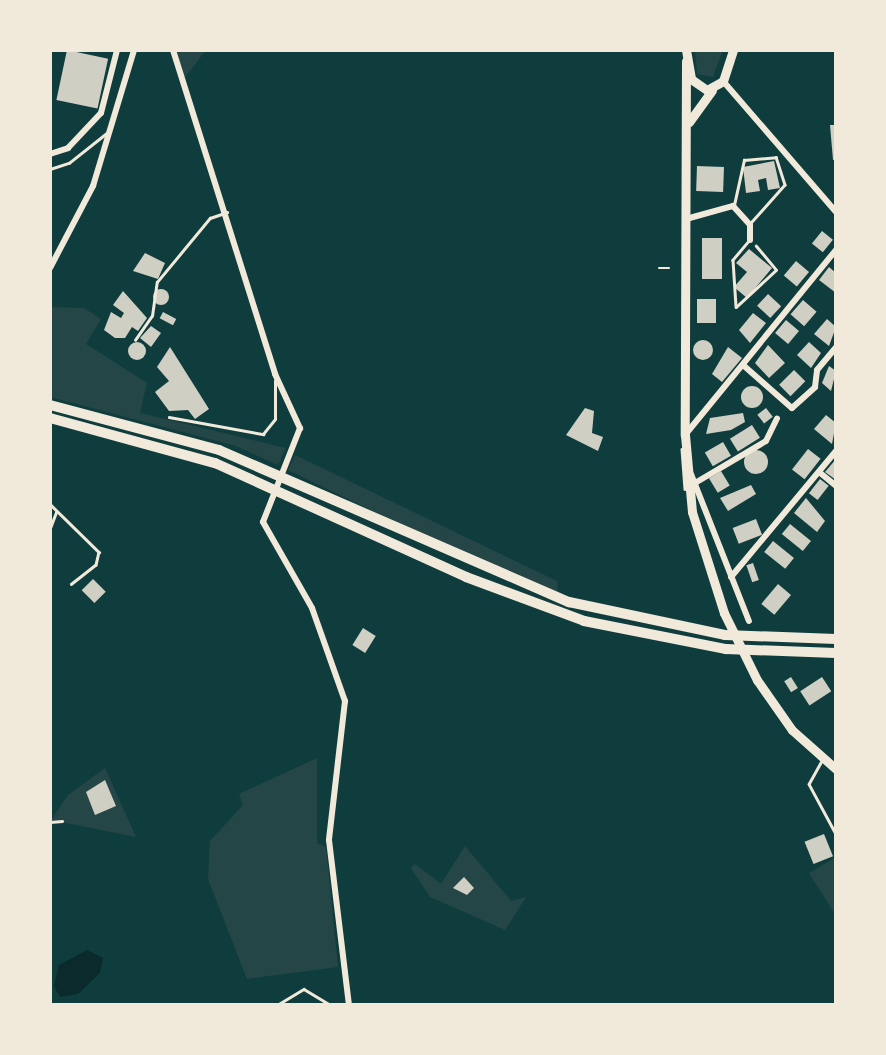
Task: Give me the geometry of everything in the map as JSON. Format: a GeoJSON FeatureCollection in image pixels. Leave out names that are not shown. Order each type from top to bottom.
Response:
{"type":"FeatureCollection","features":[{"type":"Feature","properties":{"kind":"highway"},"geometry":{"type":"LineString","coordinates":[[50,405],[103,416],[249,461],[569,602],[725,635],[836,639]]}},
{"type":"Feature","properties":{"kind":"highway"},"geometry":{"type":"LineString","coordinates":[[50,418],[100,429],[243,474],[466,577],[584,621],[726,649],[836,653]]}},
{"type":"Feature","properties":{"kind":"main road"},"geometry":{"type":"LineString","coordinates":[[686,134],[693,112],[723,81],[733,50]]}},
{"type":"Feature","properties":{"kind":"main road"},"geometry":{"type":"LineString","coordinates":[[686,55],[696,87],[714,90]]}},
{"type":"Feature","properties":{"kind":"main road"},"geometry":{"type":"LineString","coordinates":[[686,55],[685,437],[690,496],[724,613],[758,680],[792,730],[836,769]]}},
{"type":"Feature","properties":{"kind":"street"},"geometry":{"type":"LineString","coordinates":[[50,154],[68,148],[101,113],[117,50]]}},
{"type":"Feature","properties":{"kind":"street"},"geometry":{"type":"LineString","coordinates":[[50,268],[93,186],[134,50]]}},
{"type":"Feature","properties":{"kind":"street"},"geometry":{"type":"LineString","coordinates":[[172,50],[228,212],[275,374],[298,418],[292,448],[264,511],[265,532],[312,608],[344,701],[329,840],[349,1005]]}},
{"type":"Feature","properties":{"kind":"street"},"geometry":{"type":"LineString","coordinates":[[723,81],[836,212]]}},
{"type":"Feature","properties":{"kind":"street"},"geometry":{"type":"LineString","coordinates":[[686,219],[733,206],[750,224],[753,243]]}},
{"type":"Feature","properties":{"kind":"street"},"geometry":{"type":"LineString","coordinates":[[685,437],[836,250]]}},
{"type":"Feature","properties":{"kind":"street"},"geometry":{"type":"LineString","coordinates":[[743,365],[792,408],[814,387],[817,370],[836,347]]}},
{"type":"Feature","properties":{"kind":"street"},"geometry":{"type":"LineString","coordinates":[[695,483],[766,441],[777,418]]}},
{"type":"Feature","properties":{"kind":"street"},"geometry":{"type":"LineString","coordinates":[[731,578],[836,451]]}},
{"type":"Feature","properties":{"kind":"street"},"geometry":{"type":"LineString","coordinates":[[686,463],[749,622]]}},
{"type":"Feature","properties":{"kind":"street"},"geometry":{"type":"LineString","coordinates":[[819,472],[836,486]]}},
{"type":"Feature","properties":{"kind":"lane"},"geometry":{"type":"LineString","coordinates":[[50,169],[110,131]]}},
{"type":"Feature","properties":{"kind":"lane"},"geometry":{"type":"LineString","coordinates":[[733,206],[744,160],[776,157],[785,185],[750,224]]}},
{"type":"Feature","properties":{"kind":"lane"},"geometry":{"type":"LineString","coordinates":[[135,340],[152,316],[157,282],[210,218],[228,212]]}},
{"type":"Feature","properties":{"kind":"lane"},"geometry":{"type":"LineString","coordinates":[[753,243],[776,270],[741,308],[732,302],[733,260],[753,243]]}},
{"type":"Feature","properties":{"kind":"lane"},"geometry":{"type":"LineString","coordinates":[[659,268],[669,268]]}},
{"type":"Feature","properties":{"kind":"lane"},"geometry":{"type":"LineString","coordinates":[[169,416],[263,434],[275,420],[275,374]]}},
{"type":"Feature","properties":{"kind":"lane"},"geometry":{"type":"LineString","coordinates":[[685,437],[678,458],[690,496]]}},
{"type":"Feature","properties":{"kind":"lane"},"geometry":{"type":"LineString","coordinates":[[50,504],[98,552],[96,565],[72,584]]}},
{"type":"Feature","properties":{"kind":"lane"},"geometry":{"type":"LineString","coordinates":[[50,528],[57,510]]}},
{"type":"Feature","properties":{"kind":"lane"},"geometry":{"type":"LineString","coordinates":[[824,759],[809,784],[836,834]]}},
{"type":"Feature","properties":{"kind":"lane"},"geometry":{"type":"LineString","coordinates":[[50,822],[62,821]]}},
{"type":"Feature","properties":{"kind":"path"},"geometry":{"type":"LineString","coordinates":[[277,1005],[304,989],[330,1005]]}},
{"type":"Feature","properties":{"kind":"shaded area"},"geometry":{"type":"Polygon","coordinates":[[[176,50],[206,50],[184,79],[176,50]]]}},
{"type":"Feature","properties":{"kind":"shaded area"},"geometry":{"type":"Polygon","coordinates":[[[695,50],[723,50],[713,77],[697,74],[695,50]]]}},
{"type":"Feature","properties":{"kind":"shaded area"},"geometry":{"type":"Polygon","coordinates":[[[50,307],[84,308],[101,319],[86,344],[147,383],[140,413],[286,448],[278,465],[236,446],[50,397],[50,307]]]}},
{"type":"Feature","properties":{"kind":"shaded area"},"geometry":{"type":"Polygon","coordinates":[[[295,455],[557,581],[558,592],[460,553],[288,470],[295,455]]]}},
{"type":"Feature","properties":{"kind":"shaded area"},"geometry":{"type":"Polygon","coordinates":[[[317,758],[317,843],[326,847],[338,967],[247,979],[208,879],[210,841],[243,805],[239,794],[317,758]]]}},
{"type":"Feature","properties":{"kind":"shaded area"},"geometry":{"type":"Polygon","coordinates":[[[105,768],[136,837],[51,820],[68,795],[105,768]]]}},
{"type":"Feature","properties":{"kind":"shaded area"},"geometry":{"type":"Polygon","coordinates":[[[465,846],[511,901],[526,897],[505,930],[430,897],[411,868],[415,864],[441,884],[465,846]]]}},
{"type":"Feature","properties":{"kind":"shaded area"},"geometry":{"type":"Polygon","coordinates":[[[836,857],[836,916],[809,873],[836,857]]]}},
{"type":"Feature","properties":{"kind":"shaded area"},"geometry":{"type":"Polygon","coordinates":[[[87,950],[103,958],[100,973],[78,994],[60,997],[54,986],[59,965],[87,950]]]}},
{"type":"Feature","properties":{"kind":"building"},"geometry":{"type":"Polygon","coordinates":[[[67,50],[108,59],[97,109],[56,100],[67,50]]]}},
{"type":"Feature","properties":{"kind":"building"},"geometry":{"type":"Polygon","coordinates":[[[830,125],[836,125],[836,160],[833,160],[830,125]]]}},
{"type":"Feature","properties":{"kind":"building"},"geometry":{"type":"Polygon","coordinates":[[[774,161],[780,188],[768,190],[766,178],[758,180],[760,191],[746,193],[743,167],[774,161]]]}},
{"type":"Feature","properties":{"kind":"building"},"geometry":{"type":"Polygon","coordinates":[[[697,166],[724,167],[723,192],[696,191],[697,166]]]}},
{"type":"Feature","properties":{"kind":"building"},"geometry":{"type":"Polygon","coordinates":[[[822,231],[833,240],[823,252],[812,243],[822,231]]]}},
{"type":"Feature","properties":{"kind":"building"},"geometry":{"type":"Polygon","coordinates":[[[702,238],[722,238],[722,279],[702,279],[702,238]]]}},
{"type":"Feature","properties":{"kind":"building"},"geometry":{"type":"Polygon","coordinates":[[[749,249],[772,268],[747,298],[734,287],[747,272],[736,263],[749,249]]]}},
{"type":"Feature","properties":{"kind":"building"},"geometry":{"type":"Polygon","coordinates":[[[145,253],[165,263],[158,279],[133,271],[145,253]]]}},
{"type":"Feature","properties":{"kind":"building"},"geometry":{"type":"Polygon","coordinates":[[[796,261],[809,272],[797,286],[784,276],[796,261]]]}},
{"type":"Feature","properties":{"kind":"building"},"geometry":{"type":"Polygon","coordinates":[[[829,267],[836,273],[836,293],[819,280],[829,267]]]}},
{"type":"Feature","properties":{"kind":"building"},"geometry":{"type":"Polygon","coordinates":[[[161,289],[169,297],[161,305],[153,297],[161,289]]]}},
{"type":"Feature","properties":{"kind":"building"},"geometry":{"type":"Polygon","coordinates":[[[123,291],[147,318],[138,331],[132,327],[125,338],[115,338],[104,330],[111,312],[121,318],[124,313],[113,305],[123,291]]]}},
{"type":"Feature","properties":{"kind":"building"},"geometry":{"type":"Polygon","coordinates":[[[768,294],[781,306],[770,318],[757,306],[768,294]]]}},
{"type":"Feature","properties":{"kind":"building"},"geometry":{"type":"Polygon","coordinates":[[[697,299],[716,299],[716,323],[697,323],[697,299]]]}},
{"type":"Feature","properties":{"kind":"building"},"geometry":{"type":"Polygon","coordinates":[[[803,300],[817,312],[804,326],[791,314],[803,300]]]}},
{"type":"Feature","properties":{"kind":"building"},"geometry":{"type":"Polygon","coordinates":[[[163,312],[176,319],[173,325],[160,318],[163,312]]]}},
{"type":"Feature","properties":{"kind":"building"},"geometry":{"type":"Polygon","coordinates":[[[753,313],[766,323],[750,343],[739,330],[753,313]]]}},
{"type":"Feature","properties":{"kind":"building"},"geometry":{"type":"Polygon","coordinates":[[[827,319],[836,327],[829,346],[814,334],[827,319]]]}},
{"type":"Feature","properties":{"kind":"building"},"geometry":{"type":"Polygon","coordinates":[[[786,320],[799,331],[788,344],[775,333],[786,320]]]}},
{"type":"Feature","properties":{"kind":"building"},"geometry":{"type":"Polygon","coordinates":[[[151,326],[161,333],[151,347],[140,338],[151,326]]]}},
{"type":"Feature","properties":{"kind":"building"},"geometry":{"type":"Polygon","coordinates":[[[703,340],[713,350],[703,360],[693,350],[703,340]]]}},
{"type":"Feature","properties":{"kind":"building"},"geometry":{"type":"Polygon","coordinates":[[[137,342],[146,351],[137,360],[128,351],[137,342]]]}},
{"type":"Feature","properties":{"kind":"building"},"geometry":{"type":"Polygon","coordinates":[[[809,342],[821,353],[811,368],[797,355],[809,342]]]}},
{"type":"Feature","properties":{"kind":"building"},"geometry":{"type":"Polygon","coordinates":[[[768,345],[785,363],[769,378],[755,363],[768,345]]]}},
{"type":"Feature","properties":{"kind":"building"},"geometry":{"type":"Polygon","coordinates":[[[170,347],[209,409],[195,419],[188,410],[169,411],[155,392],[169,381],[157,367],[170,347]]]}},
{"type":"Feature","properties":{"kind":"building"},"geometry":{"type":"Polygon","coordinates":[[[728,347],[742,358],[722,382],[712,374],[728,347]]]}},
{"type":"Feature","properties":{"kind":"building"},"geometry":{"type":"Polygon","coordinates":[[[829,366],[836,371],[831,391],[822,383],[829,366]]]}},
{"type":"Feature","properties":{"kind":"building"},"geometry":{"type":"Polygon","coordinates":[[[794,370],[805,381],[790,396],[779,385],[794,370]]]}},
{"type":"Feature","properties":{"kind":"building"},"geometry":{"type":"Polygon","coordinates":[[[752,386],[760,389],[760,405],[752,408],[744,405],[741,397],[744,389],[752,386]]]}},
{"type":"Feature","properties":{"kind":"building"},"geometry":{"type":"Polygon","coordinates":[[[585,408],[594,411],[592,433],[603,437],[598,451],[566,435],[585,408]]]}},
{"type":"Feature","properties":{"kind":"building"},"geometry":{"type":"Polygon","coordinates":[[[766,408],[773,417],[764,423],[757,415],[766,408]]]}},
{"type":"Feature","properties":{"kind":"building"},"geometry":{"type":"Polygon","coordinates":[[[743,413],[745,422],[731,430],[706,434],[710,418],[743,413]]]}},
{"type":"Feature","properties":{"kind":"building"},"geometry":{"type":"Polygon","coordinates":[[[826,415],[836,423],[832,444],[814,429],[826,415]]]}},
{"type":"Feature","properties":{"kind":"building"},"geometry":{"type":"Polygon","coordinates":[[[752,425],[760,438],[738,451],[730,439],[752,425]]]}},
{"type":"Feature","properties":{"kind":"building"},"geometry":{"type":"Polygon","coordinates":[[[723,442],[731,456],[713,466],[705,453],[723,442]]]}},
{"type":"Feature","properties":{"kind":"building"},"geometry":{"type":"Polygon","coordinates":[[[808,449],[821,459],[805,479],[792,469],[808,449]]]}},
{"type":"Feature","properties":{"kind":"building"},"geometry":{"type":"Polygon","coordinates":[[[756,450],[768,462],[756,474],[744,462],[756,450]]]}},
{"type":"Feature","properties":{"kind":"building"},"geometry":{"type":"Polygon","coordinates":[[[836,459],[836,480],[825,472],[836,459]]]}},
{"type":"Feature","properties":{"kind":"building"},"geometry":{"type":"Polygon","coordinates":[[[721,471],[730,486],[718,493],[709,478],[721,471]]]}},
{"type":"Feature","properties":{"kind":"building"},"geometry":{"type":"Polygon","coordinates":[[[820,479],[829,486],[818,500],[809,493],[820,479]]]}},
{"type":"Feature","properties":{"kind":"building"},"geometry":{"type":"Polygon","coordinates":[[[751,485],[756,494],[728,511],[720,498],[751,485]]]}},
{"type":"Feature","properties":{"kind":"building"},"geometry":{"type":"Polygon","coordinates":[[[806,498],[825,521],[817,532],[794,513],[806,498]]]}},
{"type":"Feature","properties":{"kind":"building"},"geometry":{"type":"Polygon","coordinates":[[[756,519],[762,535],[739,544],[733,528],[756,519]]]}},
{"type":"Feature","properties":{"kind":"building"},"geometry":{"type":"Polygon","coordinates":[[[790,524],[811,541],[803,551],[782,534],[790,524]]]}},
{"type":"Feature","properties":{"kind":"building"},"geometry":{"type":"Polygon","coordinates":[[[773,541],[794,558],[785,569],[764,552],[773,541]]]}},
{"type":"Feature","properties":{"kind":"building"},"geometry":{"type":"Polygon","coordinates":[[[753,563],[759,580],[752,582],[746,565],[753,563]]]}},
{"type":"Feature","properties":{"kind":"building"},"geometry":{"type":"Polygon","coordinates":[[[93,579],[106,592],[94,603],[82,590],[93,579]]]}},
{"type":"Feature","properties":{"kind":"building"},"geometry":{"type":"Polygon","coordinates":[[[778,584],[791,595],[774,615],[761,604],[778,584]]]}},
{"type":"Feature","properties":{"kind":"building"},"geometry":{"type":"Polygon","coordinates":[[[363,628],[376,636],[365,653],[352,645],[363,628]]]}},
{"type":"Feature","properties":{"kind":"building"},"geometry":{"type":"Polygon","coordinates":[[[791,677],[798,688],[791,692],[784,681],[791,677]]]}},
{"type":"Feature","properties":{"kind":"building"},"geometry":{"type":"Polygon","coordinates":[[[822,677],[831,691],[809,705],[800,691],[822,677]]]}},
{"type":"Feature","properties":{"kind":"building"},"geometry":{"type":"Polygon","coordinates":[[[105,780],[116,806],[95,815],[86,792],[105,780]]]}},
{"type":"Feature","properties":{"kind":"building"},"geometry":{"type":"Polygon","coordinates":[[[824,834],[833,856],[814,864],[805,842],[824,834]]]}},
{"type":"Feature","properties":{"kind":"building"},"geometry":{"type":"Polygon","coordinates":[[[464,877],[474,888],[467,895],[453,888],[464,877]]]}}]}
